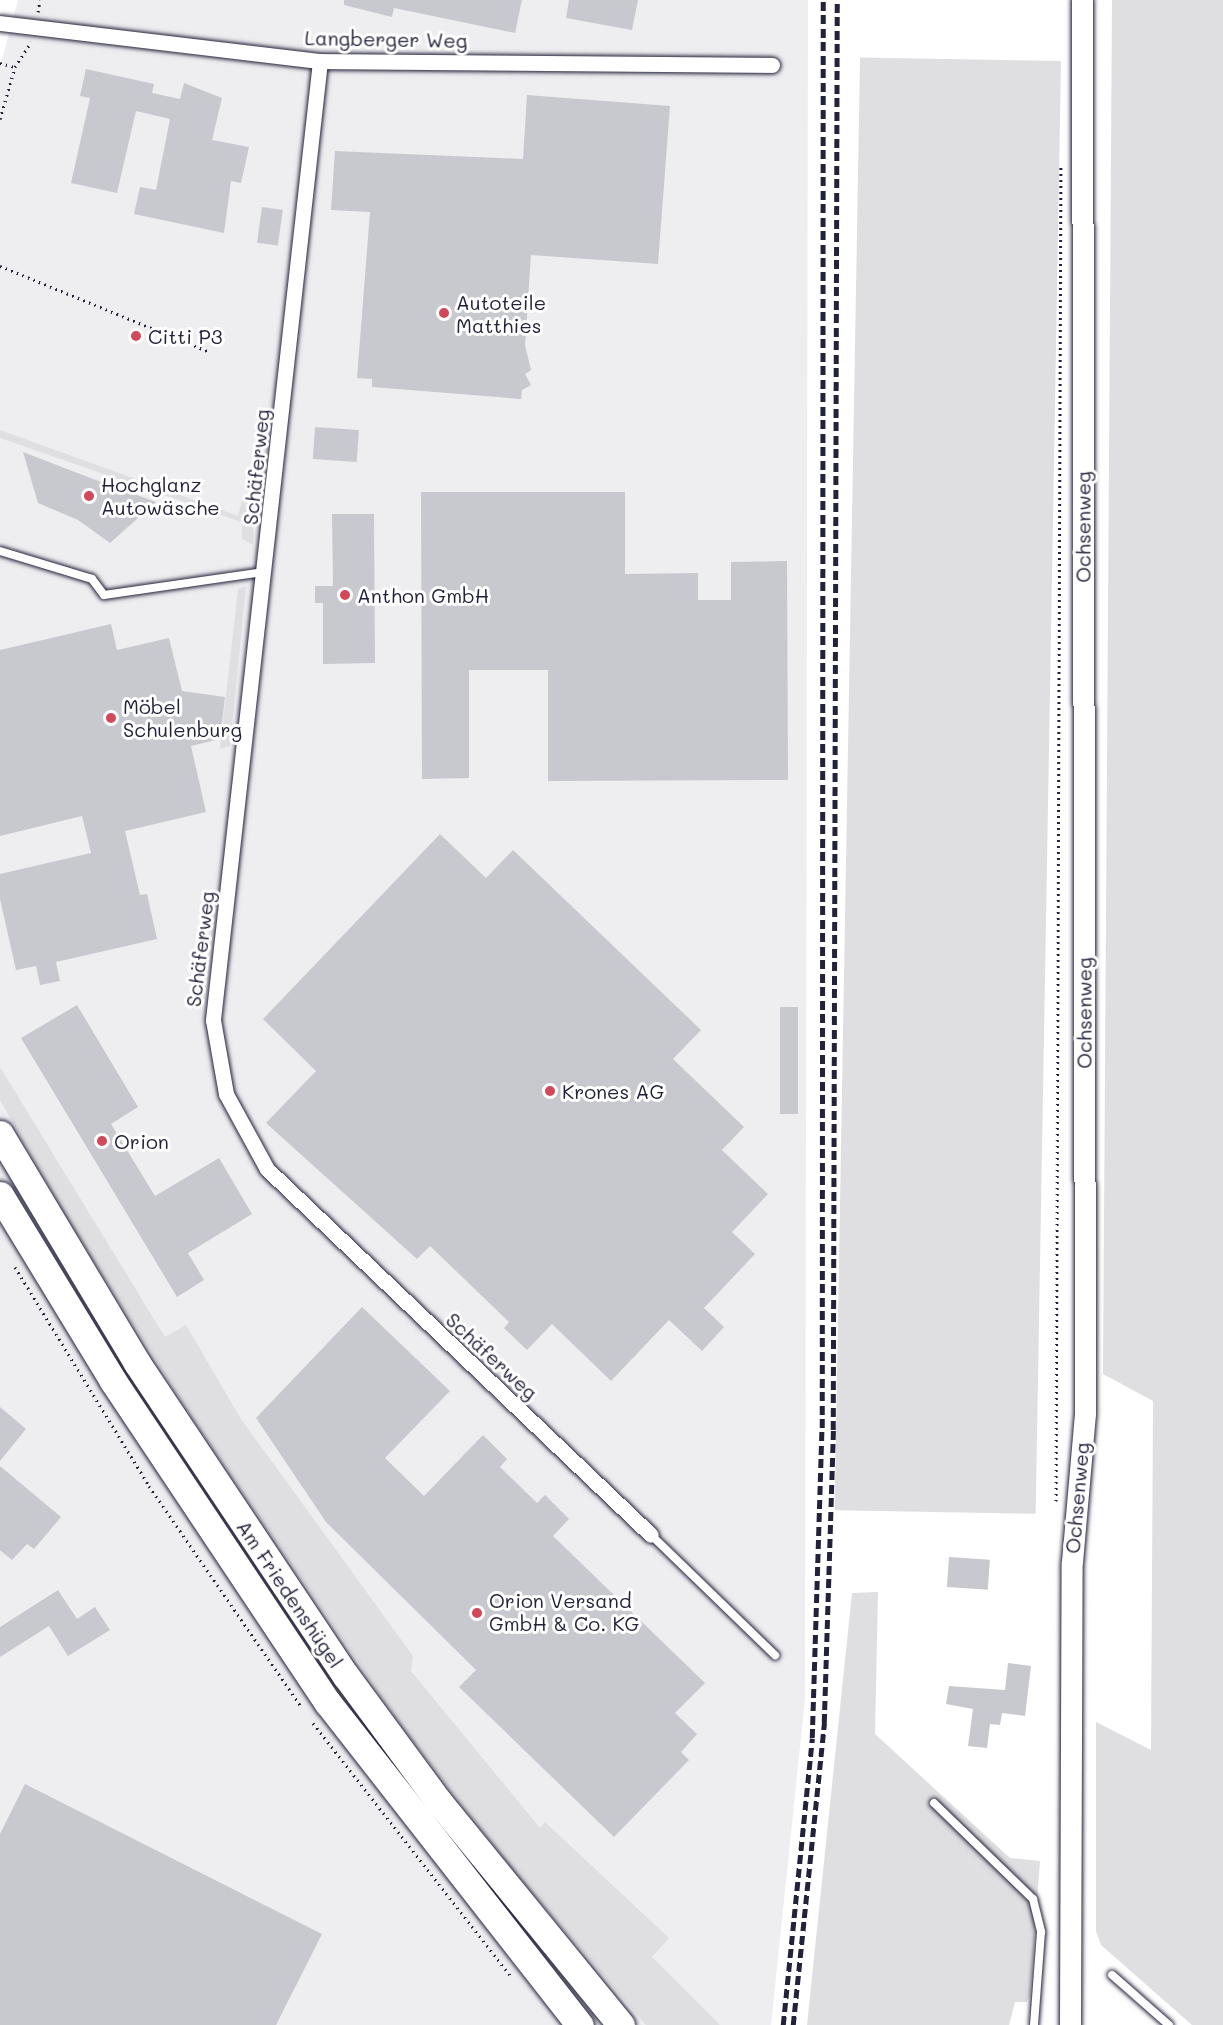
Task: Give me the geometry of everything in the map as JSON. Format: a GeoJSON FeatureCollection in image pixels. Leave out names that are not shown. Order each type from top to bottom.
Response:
{"type":"FeatureCollection","features":[{"type":"Feature","properties":{"kind":"highway","name":"Am Friedenshügel"},"geometry":{"type":"LineString","coordinates":[[0,1134],[137,1363],[346,1676],[439,1802],[621,2025]]}},
{"type":"Feature","properties":{"kind":"highway","name":"Am Friedenshügel"},"geometry":{"type":"LineString","coordinates":[[0,1195],[119,1390],[328,1703],[580,2025]]}},
{"type":"Feature","properties":{"kind":"main road","name":"Ochsenweg"},"geometry":{"type":"LineString","coordinates":[[1070,2025],[1072,1562],[1084,1414],[1082,0]]}},
{"type":"Feature","properties":{"kind":"street","name":"Langberger Weg"},"geometry":{"type":"LineString","coordinates":[[0,23],[321,61],[772,65]]}},
{"type":"Feature","properties":{"kind":"street","name":"Schäferweg"},"geometry":{"type":"LineString","coordinates":[[321,61],[213,1020],[226,1094],[267,1169],[651,1534]]}},
{"type":"Feature","properties":{"kind":"lane"},"geometry":{"type":"LineString","coordinates":[[0,550],[92,579],[104,595],[265,572]]}},
{"type":"Feature","properties":{"kind":"lane","name":"Schäferweg"},"geometry":{"type":"LineString","coordinates":[[651,1534],[775,1655]]}},
{"type":"Feature","properties":{"kind":"lane"},"geometry":{"type":"LineString","coordinates":[[934,1803],[1032,1899],[1041,1932],[1034,2025]]}},
{"type":"Feature","properties":{"kind":"lane"},"geometry":{"type":"LineString","coordinates":[[1112,1975],[1169,2025]]}},
{"type":"Feature","properties":{"kind":"path"},"geometry":{"type":"LineString","coordinates":[[0,119],[15,67],[28,52],[33,33]]}},
{"type":"Feature","properties":{"kind":"path"},"geometry":{"type":"LineString","coordinates":[[0,63],[15,67]]}},
{"type":"Feature","properties":{"kind":"path"},"geometry":{"type":"LineString","coordinates":[[1056,1504],[1061,161]]}},
{"type":"Feature","properties":{"kind":"path"},"geometry":{"type":"LineString","coordinates":[[0,266],[210,352]]}},
{"type":"Feature","properties":{"kind":"shaded area"},"geometry":{"type":"Polygon","coordinates":[[[18,0],[808,0],[805,1699],[771,2025],[0,2025],[0,67],[18,0]]]}},
{"type":"Feature","properties":{"kind":"shaded area"},"geometry":{"type":"Polygon","coordinates":[[[1112,0],[1223,0],[1223,2025],[1192,2025],[1101,1945],[1096,1931],[1096,1722],[1151,1750],[1153,1401],[1103,1374],[1112,0]]]}},
{"type":"Feature","properties":{"kind":"shaded area"},"geometry":{"type":"Polygon","coordinates":[[[860,57],[1061,61],[1036,1514],[835,1510],[860,57]]]}},
{"type":"Feature","properties":{"kind":"shaded area"},"geometry":{"type":"Polygon","coordinates":[[[0,430],[238,516],[243,497],[249,499],[255,502],[253,545],[242,539],[242,522],[0,438],[0,430]]]}},
{"type":"Feature","properties":{"kind":"shaded area"},"geometry":{"type":"Polygon","coordinates":[[[246,586],[230,746],[220,749],[238,589],[246,586]]]}},
{"type":"Feature","properties":{"kind":"shaded area"},"geometry":{"type":"Polygon","coordinates":[[[0,1067],[165,1337],[186,1325],[241,1419],[413,1656],[411,1671],[540,1828],[545,1822],[669,1938],[652,1957],[720,2025],[646,2025],[511,1868],[401,1725],[191,1416],[71,1225],[0,1100],[0,1067]]]}},
{"type":"Feature","properties":{"kind":"shaded area"},"geometry":{"type":"Polygon","coordinates":[[[878,1592],[875,1734],[1010,1858],[1040,1861],[1030,1995],[1027,2002],[1015,2002],[1009,2025],[807,2025],[852,1593],[878,1592]]]}},
{"type":"Feature","properties":{"kind":"building"},"geometry":{"type":"Polygon","coordinates":[[[344,0],[522,0],[515,33],[394,8],[392,17],[344,5],[344,0]]]}},
{"type":"Feature","properties":{"kind":"building"},"geometry":{"type":"Polygon","coordinates":[[[569,0],[638,0],[632,30],[566,18],[569,0]]]}},
{"type":"Feature","properties":{"kind":"building"},"geometry":{"type":"Polygon","coordinates":[[[86,69],[154,84],[152,93],[180,99],[184,83],[222,98],[212,140],[249,147],[241,183],[231,181],[224,233],[134,214],[140,187],[156,190],[170,119],[136,111],[117,193],[71,183],[90,98],[80,96],[86,69]]]}},
{"type":"Feature","properties":{"kind":"building"},"geometry":{"type":"Polygon","coordinates":[[[527,95],[670,106],[658,264],[531,255],[525,345],[531,370],[525,374],[531,385],[522,390],[521,399],[372,387],[372,379],[357,378],[370,212],[331,210],[335,151],[523,159],[527,95]]]}},
{"type":"Feature","properties":{"kind":"building"},"geometry":{"type":"Polygon","coordinates":[[[262,207],[283,210],[278,246],[257,243],[262,207]]]}},
{"type":"Feature","properties":{"kind":"building"},"geometry":{"type":"Polygon","coordinates":[[[315,427],[359,430],[357,462],[313,459],[315,427]]]}},
{"type":"Feature","properties":{"kind":"building","name":"Hochglanz Autowäsche"},"geometry":{"type":"Polygon","coordinates":[[[23,452],[156,502],[110,543],[78,520],[38,503],[23,452]]]}},
{"type":"Feature","properties":{"kind":"building"},"geometry":{"type":"Polygon","coordinates":[[[421,492],[625,492],[625,574],[698,573],[698,600],[731,600],[731,562],[787,561],[788,780],[548,781],[548,670],[469,670],[469,778],[422,779],[421,492]]]}},
{"type":"Feature","properties":{"kind":"building","name":"Anthon GmbH"},"geometry":{"type":"Polygon","coordinates":[[[332,514],[374,514],[375,663],[323,664],[323,603],[315,603],[315,586],[333,586],[332,514]]]}},
{"type":"Feature","properties":{"kind":"building"},"geometry":{"type":"Polygon","coordinates":[[[111,624],[117,650],[169,638],[182,691],[225,697],[220,739],[191,746],[206,812],[125,831],[140,895],[147,894],[157,939],[56,962],[60,981],[40,985],[36,966],[16,970],[0,899],[0,874],[91,853],[82,816],[0,836],[0,650],[111,624]]]}},
{"type":"Feature","properties":{"kind":"building","name":"Krones AG"},"geometry":{"type":"Polygon","coordinates":[[[440,834],[486,878],[513,850],[701,1030],[673,1059],[744,1127],[722,1150],[768,1194],[732,1232],[755,1254],[704,1308],[724,1327],[702,1351],[669,1320],[611,1381],[552,1324],[527,1350],[504,1328],[509,1322],[430,1246],[417,1259],[266,1123],[316,1071],[263,1019],[440,834]]]}},
{"type":"Feature","properties":{"kind":"building","name":"Orion"},"geometry":{"type":"Polygon","coordinates":[[[77,1005],[138,1107],[111,1124],[155,1196],[219,1158],[252,1214],[188,1253],[204,1280],[177,1297],[21,1038],[77,1005]]]}},
{"type":"Feature","properties":{"kind":"building"},"geometry":{"type":"Polygon","coordinates":[[[780,1007],[798,1007],[798,1114],[780,1114],[780,1007]]]}},
{"type":"Feature","properties":{"kind":"building","name":"Orion Versand GmbH & Co. KG"},"geometry":{"type":"Polygon","coordinates":[[[362,1307],[450,1391],[385,1458],[424,1496],[483,1435],[507,1459],[500,1467],[537,1503],[545,1495],[569,1519],[553,1536],[705,1683],[675,1713],[697,1734],[681,1752],[689,1760],[614,1837],[459,1687],[476,1670],[326,1522],[256,1418],[362,1307]]]}},
{"type":"Feature","properties":{"kind":"building"},"geometry":{"type":"Polygon","coordinates":[[[0,1407],[26,1429],[0,1461],[0,1407]]]}},
{"type":"Feature","properties":{"kind":"building"},"geometry":{"type":"Polygon","coordinates":[[[0,1466],[61,1517],[34,1549],[27,1544],[12,1560],[0,1550],[0,1466]]]}},
{"type":"Feature","properties":{"kind":"building"},"geometry":{"type":"Polygon","coordinates":[[[949,1557],[990,1560],[988,1590],[947,1587],[949,1557]]]}},
{"type":"Feature","properties":{"kind":"building"},"geometry":{"type":"Polygon","coordinates":[[[58,1590],[77,1619],[95,1607],[110,1630],[68,1656],[49,1626],[0,1657],[0,1627],[58,1590]]]}},
{"type":"Feature","properties":{"kind":"building"},"geometry":{"type":"Polygon","coordinates":[[[1008,1663],[1031,1666],[1025,1716],[1002,1713],[1000,1725],[990,1724],[987,1748],[968,1746],[973,1709],[946,1704],[949,1686],[1005,1690],[1008,1663]]]}},
{"type":"Feature","properties":{"kind":"building"},"geometry":{"type":"Polygon","coordinates":[[[25,1784],[322,1934],[276,2025],[0,2025],[0,1834],[25,1784]]]}},
{"type":"Feature","properties":{"kind":"railway"},"geometry":{"type":"LineString","coordinates":[[783,2025],[812,1738],[822,1428],[823,0]]}},
{"type":"Feature","properties":{"kind":"railway"},"geometry":{"type":"LineString","coordinates":[[793,2025],[824,1723],[833,1430],[837,0]]}},
{"type":"Feature","properties":{"kind":"place","name":"Autoteile Matthies"},"geometry":{"type":"Point","coordinates":[444,313]}},
{"type":"Feature","properties":{"kind":"place","name":"Citti P3"},"geometry":{"type":"Point","coordinates":[136,336]}},
{"type":"Feature","properties":{"kind":"place","name":"Hochglanz Autowäsche"},"geometry":{"type":"Point","coordinates":[89,496]}},
{"type":"Feature","properties":{"kind":"place","name":"Anthon GmbH"},"geometry":{"type":"Point","coordinates":[345,595]}},
{"type":"Feature","properties":{"kind":"place","name":"Möbel Schulenburg"},"geometry":{"type":"Point","coordinates":[111,718]}},
{"type":"Feature","properties":{"kind":"place","name":"Krones AG"},"geometry":{"type":"Point","coordinates":[550,1091]}},
{"type":"Feature","properties":{"kind":"place","name":"Orion"},"geometry":{"type":"Point","coordinates":[102,1141]}},
{"type":"Feature","properties":{"kind":"place","name":"Orion Versand GmbH & Co. KG"},"geometry":{"type":"Point","coordinates":[477,1613]}}]}
